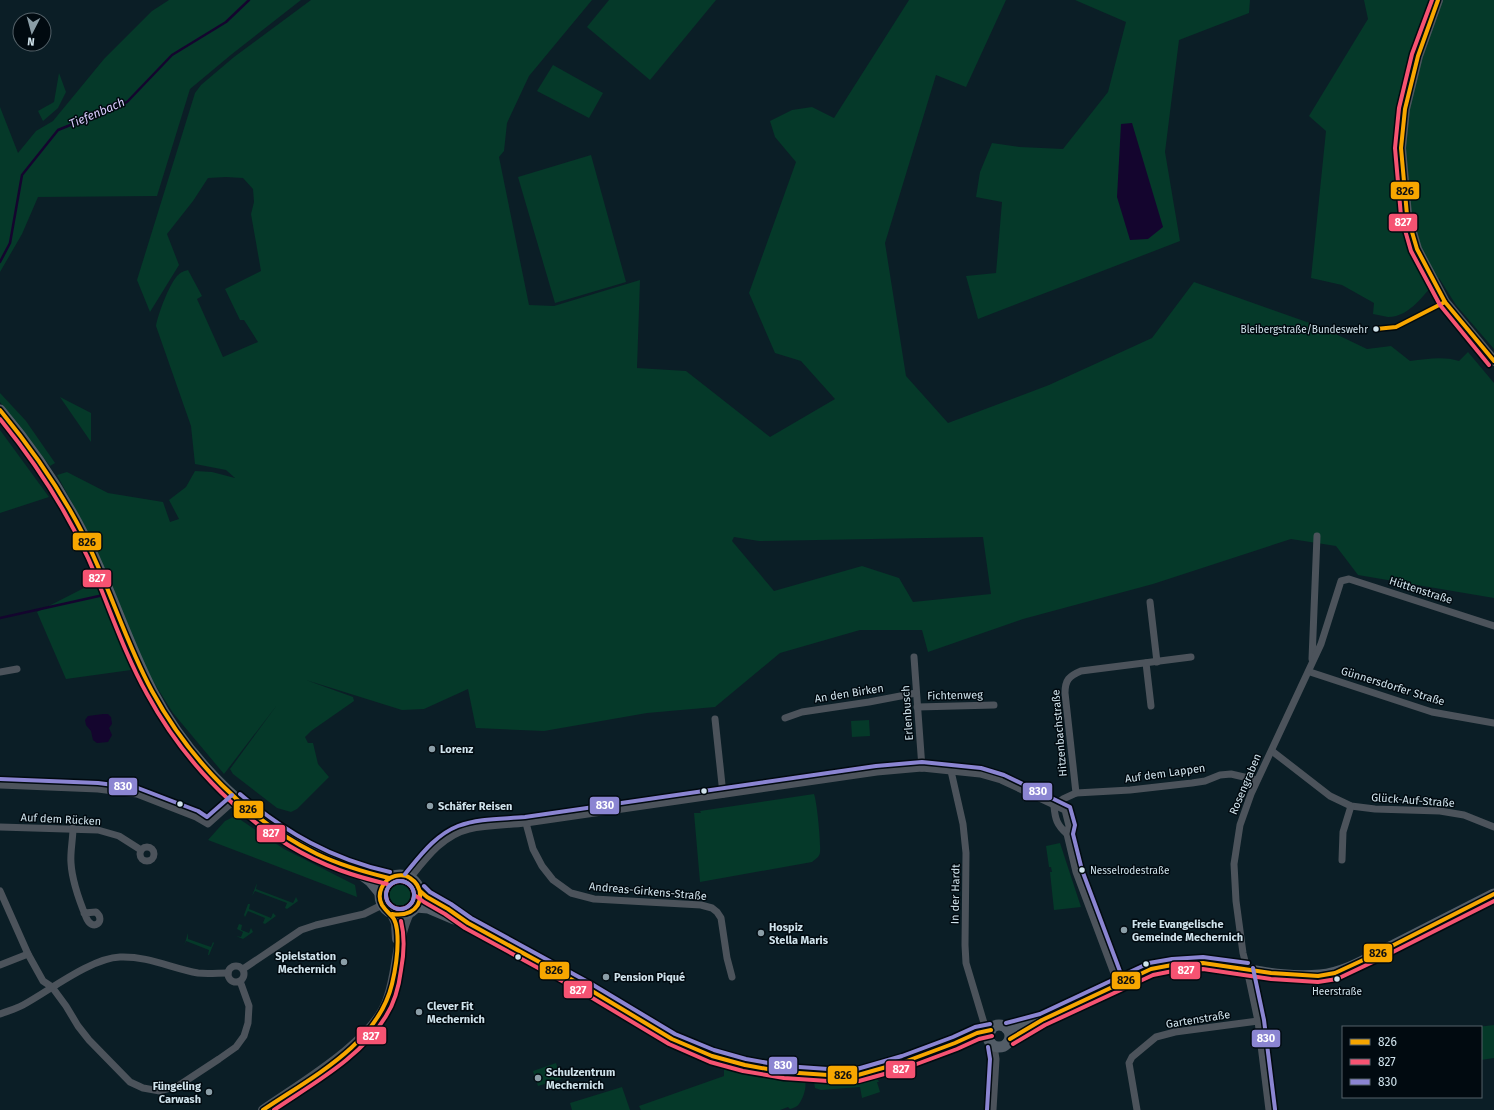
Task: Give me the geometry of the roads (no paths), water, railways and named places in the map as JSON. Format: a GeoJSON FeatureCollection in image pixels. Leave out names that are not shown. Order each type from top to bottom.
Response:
{"type":"FeatureCollection","features":[{"type":"Feature","properties":{"kind":"main road"},"geometry":{"type":"LineString","coordinates":[[0,410],[34,453],[73,515],[102,574],[146,678],[170,722],[200,763],[236,799],[283,833],[324,857],[347,866],[389,878],[400,875],[410,878],[414,881],[420,891],[427,897],[468,923],[582,985],[672,1039],[712,1056],[745,1065],[784,1072],[828,1075],[858,1075],[904,1062],[977,1033],[990,1036],[1001,1047],[1005,1046],[1009,1034],[1151,969],[1172,965],[1203,963],[1271,973],[1318,976],[1335,973],[1374,955],[1494,894]]}},
{"type":"Feature","properties":{"kind":"main road"},"geometry":{"type":"LineString","coordinates":[[347,866],[370,881],[380,893]]}},
{"type":"Feature","properties":{"kind":"main road"},"geometry":{"type":"LineString","coordinates":[[389,878],[381,887],[380,893],[382,905],[392,914],[404,915],[413,910],[428,908],[445,916],[468,923]]}},
{"type":"Feature","properties":{"kind":"main road"},"geometry":{"type":"LineString","coordinates":[[413,910],[420,897],[420,891]]}},
{"type":"Feature","properties":{"kind":"main road"},"geometry":{"type":"LineString","coordinates":[[990,1036],[998,1026],[1004,1026],[1009,1034]]}},
{"type":"Feature","properties":{"kind":"street"},"geometry":{"type":"LineString","coordinates":[[1438,0],[1418,56],[1405,109],[1400,148],[1407,215],[1417,249],[1445,302],[1494,361]]}},
{"type":"Feature","properties":{"kind":"street","name":"Rosengraben"},"geometry":{"type":"LineString","coordinates":[[1269,1110],[1258,1021],[1248,969],[1242,953],[1236,901],[1234,864],[1240,825],[1257,780],[1310,672],[1312,663],[1317,536]]}},
{"type":"Feature","properties":{"kind":"street","name":"Hüttenstraße"},"geometry":{"type":"LineString","coordinates":[[1341,581],[1349,579],[1494,626]]}},
{"type":"Feature","properties":{"kind":"street","name":"Rosengraben"},"geometry":{"type":"LineString","coordinates":[[1312,663],[1321,644],[1341,581]]}},
{"type":"Feature","properties":{"kind":"street"},"geometry":{"type":"LineString","coordinates":[[1150,602],[1157,662]]}},
{"type":"Feature","properties":{"kind":"street","name":"Erlenbusch"},"geometry":{"type":"LineString","coordinates":[[914,657],[922,768]]}},
{"type":"Feature","properties":{"kind":"street","name":"Hitzenbachstraße"},"geometry":{"type":"LineString","coordinates":[[1076,794],[1065,693],[1065,684],[1067,680],[1072,675],[1081,671],[1191,657]]}},
{"type":"Feature","properties":{"kind":"street"},"geometry":{"type":"LineString","coordinates":[[1146,663],[1151,706]]}},
{"type":"Feature","properties":{"kind":"street"},"geometry":{"type":"LineString","coordinates":[[0,672],[17,669]]}},
{"type":"Feature","properties":{"kind":"street","name":"Günnersdorfer Straße"},"geometry":{"type":"LineString","coordinates":[[1310,672],[1432,712],[1494,723]]}},
{"type":"Feature","properties":{"kind":"street","name":"An den Birken"},"geometry":{"type":"LineString","coordinates":[[785,718],[802,712],[916,693]]}},
{"type":"Feature","properties":{"kind":"street","name":"Fichtenweg"},"geometry":{"type":"LineString","coordinates":[[917,707],[994,705]]}},
{"type":"Feature","properties":{"kind":"street"},"geometry":{"type":"LineString","coordinates":[[715,719],[723,794]]}},
{"type":"Feature","properties":{"kind":"street","name":"Glück-Auf-Straße"},"geometry":{"type":"LineString","coordinates":[[1272,750],[1330,796],[1351,806],[1375,809],[1440,811],[1464,815],[1494,827]]}},
{"type":"Feature","properties":{"kind":"street"},"geometry":{"type":"LineString","coordinates":[[410,878],[422,863],[442,843],[457,834],[470,829],[526,823],[877,772],[922,768],[980,774],[1002,780],[1065,810],[1070,826],[1068,834],[1076,872],[1118,984]]}},
{"type":"Feature","properties":{"kind":"street","name":"In der Hardt"},"geometry":{"type":"LineString","coordinates":[[951,771],[963,824],[966,853],[966,963],[996,1059],[994,1110]]}},
{"type":"Feature","properties":{"kind":"street","name":"Auf dem Lappen"},"geometry":{"type":"LineString","coordinates":[[1076,794],[1192,783],[1205,781],[1220,775],[1231,774],[1257,780]]}},
{"type":"Feature","properties":{"kind":"street"},"geometry":{"type":"LineString","coordinates":[[0,785],[98,789],[137,794],[196,817],[208,824],[236,799]]}},
{"type":"Feature","properties":{"kind":"street"},"geometry":{"type":"LineString","coordinates":[[1054,806],[1063,799],[1076,794]]}},
{"type":"Feature","properties":{"kind":"street"},"geometry":{"type":"LineString","coordinates":[[1054,806],[1055,818],[1061,828],[1068,834]]}},
{"type":"Feature","properties":{"kind":"street"},"geometry":{"type":"LineString","coordinates":[[1342,860],[1343,832],[1351,806]]}},
{"type":"Feature","properties":{"kind":"street","name":"Andreas-Girkens-Straße"},"geometry":{"type":"LineString","coordinates":[[526,823],[533,849],[542,866],[553,880],[571,893],[594,899],[701,905],[712,908],[718,912],[721,918],[727,958],[732,977]]}},
{"type":"Feature","properties":{"kind":"street","name":"Auf dem Rücken"},"geometry":{"type":"LineString","coordinates":[[0,827],[73,828],[98,830],[119,836],[141,850]]}},
{"type":"Feature","properties":{"kind":"street"},"geometry":{"type":"LineString","coordinates":[[73,828],[71,863],[75,886],[84,913]]}},
{"type":"Feature","properties":{"kind":"street"},"geometry":{"type":"LineString","coordinates":[[0,891],[28,954],[43,982],[52,987],[66,1006],[81,1031],[109,1062],[130,1082],[143,1088],[160,1091],[178,1086],[236,1047],[244,1036],[248,1023],[249,1006],[240,981]]}},
{"type":"Feature","properties":{"kind":"street"},"geometry":{"type":"LineString","coordinates":[[243,969],[301,930],[364,914],[382,905]]}},
{"type":"Feature","properties":{"kind":"street"},"geometry":{"type":"LineString","coordinates":[[263,1110],[334,1061],[355,1044],[376,1021],[388,1000],[394,980],[403,928],[413,910]]}},
{"type":"Feature","properties":{"kind":"street"},"geometry":{"type":"LineString","coordinates":[[392,914],[396,927],[398,953]]}},
{"type":"Feature","properties":{"kind":"street"},"geometry":{"type":"LineString","coordinates":[[0,965],[28,954]]}},
{"type":"Feature","properties":{"kind":"street"},"geometry":{"type":"LineString","coordinates":[[0,1014],[22,1005],[93,965],[119,957],[147,959],[198,973],[228,974]]}},
{"type":"Feature","properties":{"kind":"street"},"geometry":{"type":"LineString","coordinates":[[238,966],[243,969],[245,975],[240,981],[233,982],[228,974],[230,969],[238,966]]}},
{"type":"Feature","properties":{"kind":"street","name":"Gartenstraße"},"geometry":{"type":"LineString","coordinates":[[1137,1110],[1129,1062],[1132,1057],[1156,1036],[1258,1021]]}},
{"type":"Feature","properties":{"kind":"waterway","name":"Tiefenbach"},"geometry":{"type":"LineString","coordinates":[[0,262],[10,243],[22,175],[58,130],[127,102],[172,55],[226,22],[249,0]]}},
{"type":"Feature","properties":{"kind":"waterway"},"geometry":{"type":"LineString","coordinates":[[0,618],[99,596]]}},
{"type":"Feature","properties":{"kind":"place","name":"Bleibergstraße/Bundeswehr"},"geometry":{"type":"Point","coordinates":[1376,329]}},
{"type":"Feature","properties":{"kind":"place","name":"Lorenz"},"geometry":{"type":"Point","coordinates":[432,749]}},
{"type":"Feature","properties":{"kind":"place","name":"Schäfer Reisen"},"geometry":{"type":"Point","coordinates":[430,806]}},
{"type":"Feature","properties":{"kind":"place","name":"Nesselrodestraße"},"geometry":{"type":"Point","coordinates":[1082,870]}},
{"type":"Feature","properties":{"kind":"place","name":"Freie Evangelische Gemeinde Mechernich"},"geometry":{"type":"Point","coordinates":[1124,930]}},
{"type":"Feature","properties":{"kind":"place","name":"Hospiz Stella Maris"},"geometry":{"type":"Point","coordinates":[761,933]}},
{"type":"Feature","properties":{"kind":"place","name":"Spielstation Mechernich"},"geometry":{"type":"Point","coordinates":[344,962]}},
{"type":"Feature","properties":{"kind":"place","name":"Pension Piqué"},"geometry":{"type":"Point","coordinates":[606,977]}},
{"type":"Feature","properties":{"kind":"place","name":"Heerstraße"},"geometry":{"type":"Point","coordinates":[1337,979]}},
{"type":"Feature","properties":{"kind":"place","name":"Clever Fit Mechernich"},"geometry":{"type":"Point","coordinates":[419,1012]}},
{"type":"Feature","properties":{"kind":"place","name":"Schulzentrum Mechernich"},"geometry":{"type":"Point","coordinates":[538,1078]}},
{"type":"Feature","properties":{"kind":"place","name":"Füngeling Carwash"},"geometry":{"type":"Point","coordinates":[209,1092]}}]}
